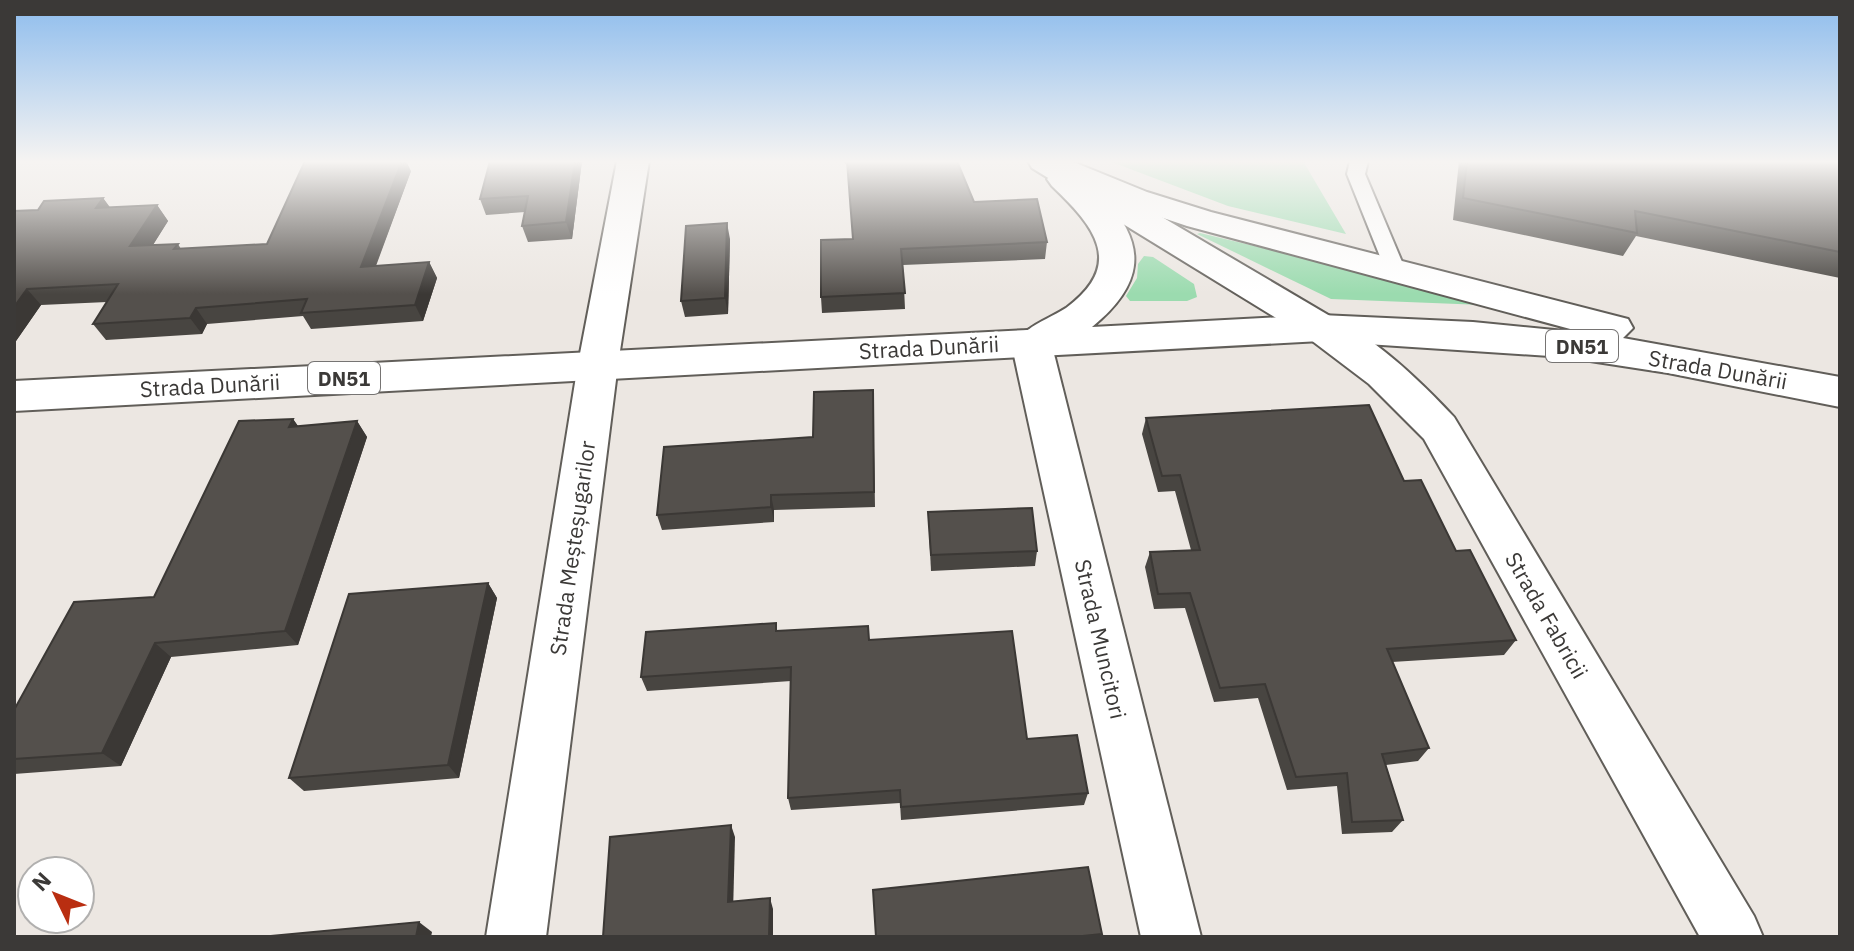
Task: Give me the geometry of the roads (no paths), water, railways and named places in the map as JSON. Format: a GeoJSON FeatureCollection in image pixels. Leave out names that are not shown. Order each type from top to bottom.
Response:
{"type":"FeatureCollection","features":[{"type":"Feature","properties":{"kind":"main road","name":"Strada Meșteșugarilor"},"geometry":{"type":"LineString","coordinates":[[516,937],[598,364],[625,205]]}},
{"type":"Feature","properties":{"kind":"main road"},"geometry":{"type":"LineString","coordinates":[[1031,342],[1076,320],[1095,306],[1110,289],[1119,258],[1117,244],[1106,222],[1089,205]]}},
{"type":"Feature","properties":{"kind":"main road","name":"Strada Fabricii"},"geometry":{"type":"LineString","coordinates":[[1118,205],[1321,328],[1410,395],[1439,428],[1733,937]]}},
{"type":"Feature","properties":{"kind":"main road"},"geometry":{"type":"LineString","coordinates":[[1154,205],[1840,392]]}},
{"type":"Feature","properties":{"kind":"main road","name":"Strada Dunării"},"geometry":{"type":"LineString","coordinates":[[14,396],[1321,328],[1451,334],[1565,344],[1664,358],[1840,392]]}},
{"type":"Feature","properties":{"kind":"main road","name":"Strada Muncitori"},"geometry":{"type":"LineString","coordinates":[[1031,342],[1171,937]]}},
{"type":"Feature","properties":{"kind":"lane"},"geometry":{"type":"LineString","coordinates":[[1370,205],[1395,269]]}}]}
